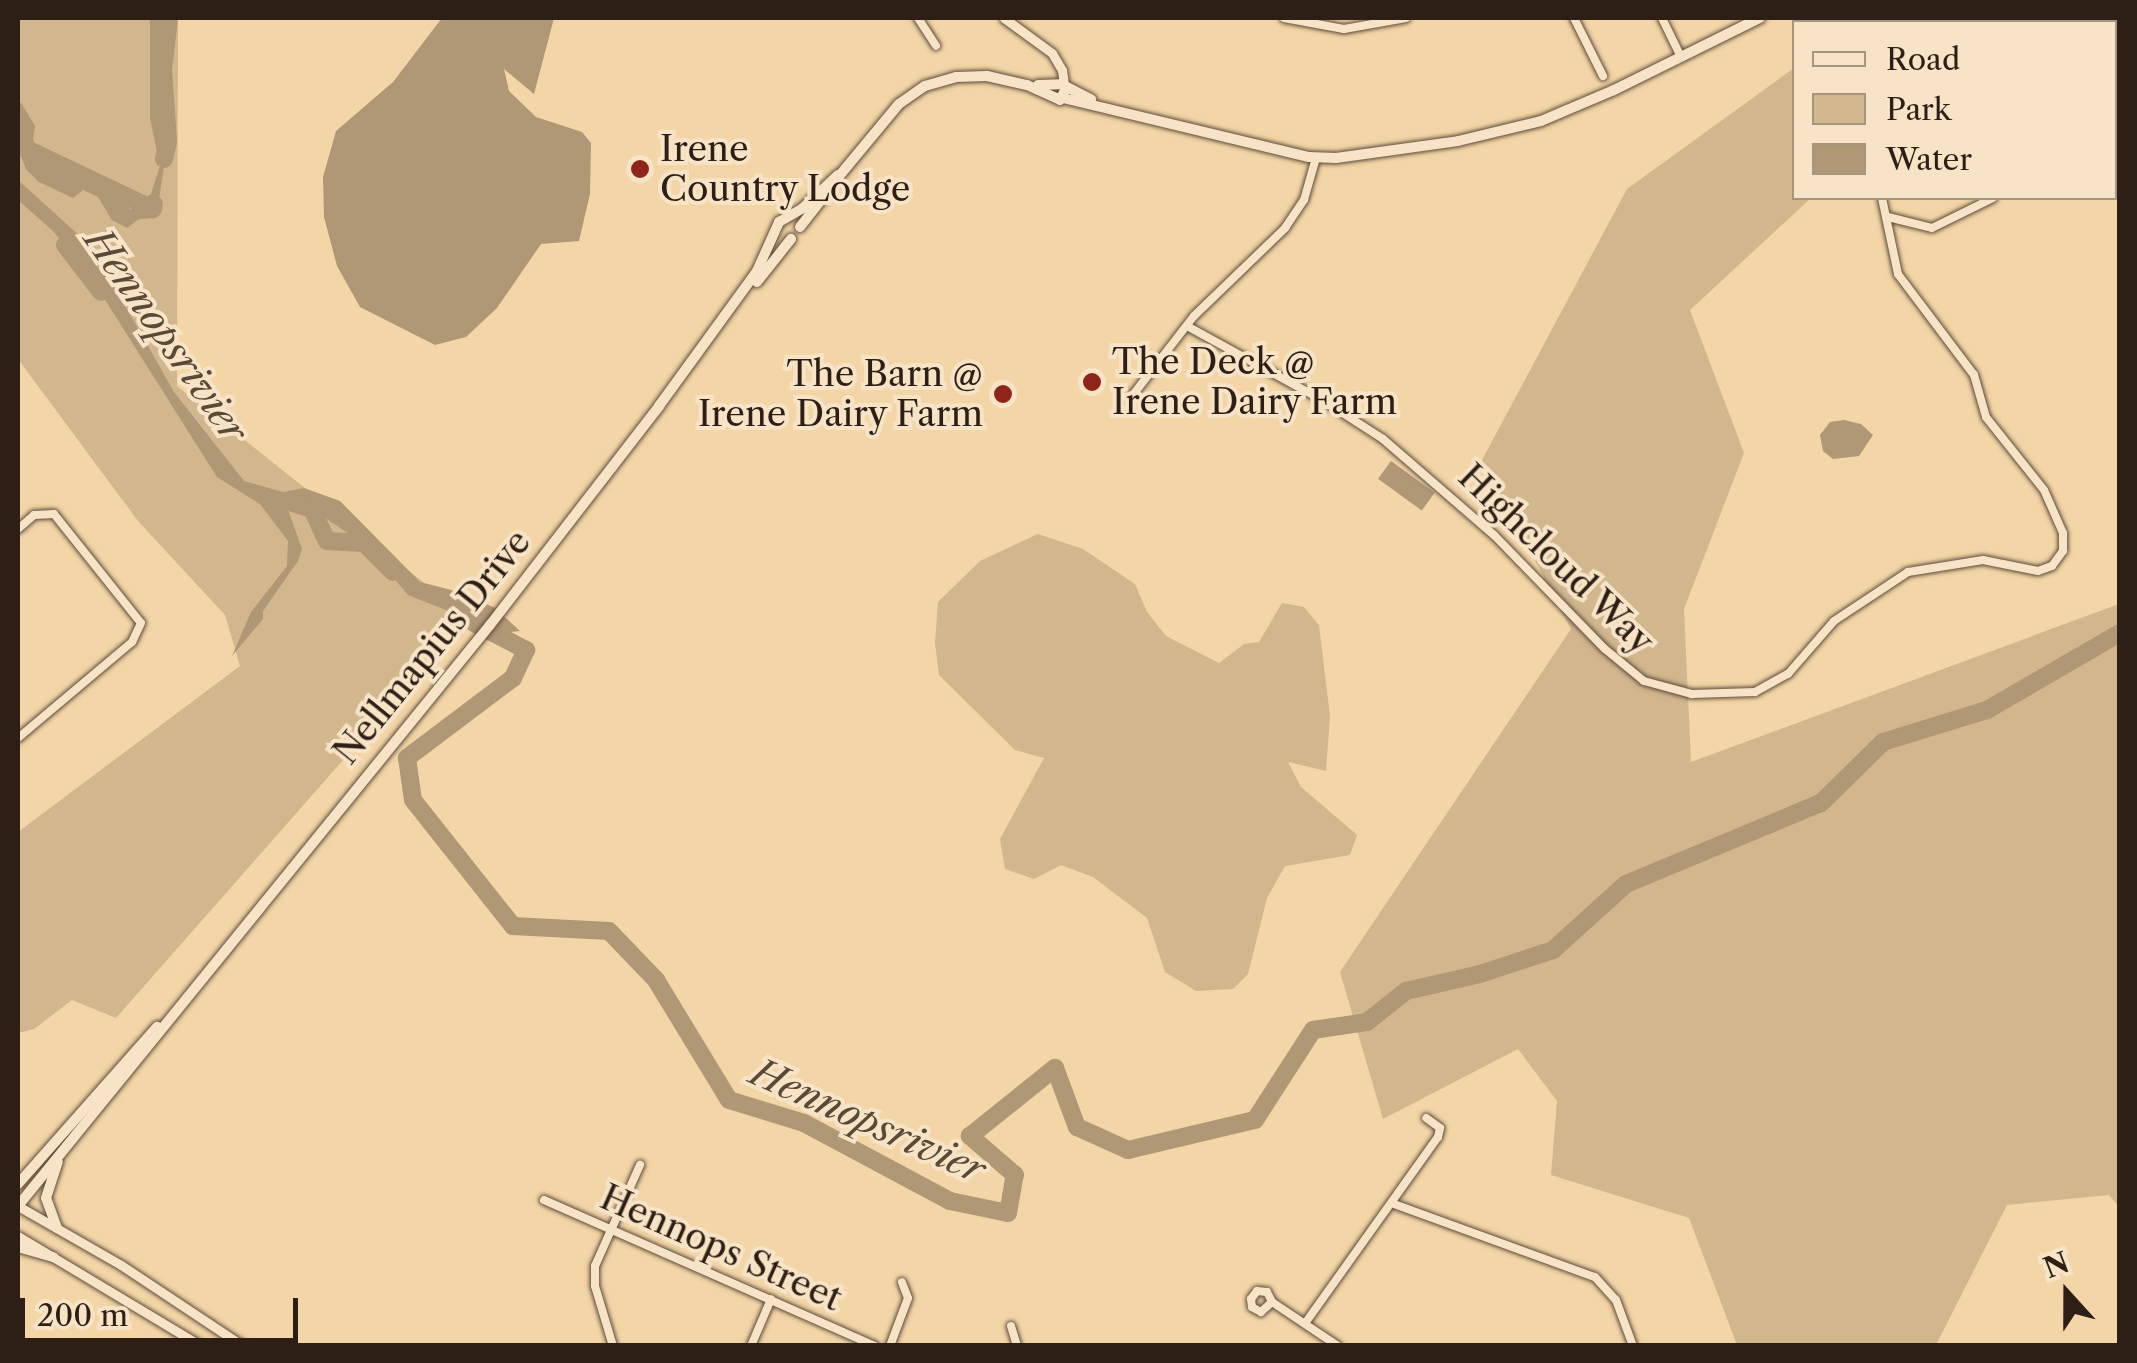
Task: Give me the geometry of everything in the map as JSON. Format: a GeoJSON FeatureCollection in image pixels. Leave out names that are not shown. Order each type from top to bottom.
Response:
{"type":"FeatureCollection","features":[{"type":"Feature","properties":{"kind":"main road"},"geometry":{"type":"LineString","coordinates":[[838,175],[791,217],[800,227],[838,175],[899,104],[925,86],[975,76],[1059,89],[1097,103],[1316,158],[1413,149],[1527,125],[1587,103],[1760,18]]}},
{"type":"Feature","properties":{"kind":"main road","name":"Nellmapius Drive"},"geometry":{"type":"LineString","coordinates":[[726,316],[782,220],[791,217]]}},
{"type":"Feature","properties":{"kind":"main road","name":"Nellmapius Drive"},"geometry":{"type":"LineString","coordinates":[[18,1184],[63,1140],[176,1010],[504,606],[726,316],[800,227]]}},
{"type":"Feature","properties":{"kind":"main road"},"geometry":{"type":"LineString","coordinates":[[778,231],[791,239]]}},
{"type":"Feature","properties":{"kind":"main road"},"geometry":{"type":"LineString","coordinates":[[18,1173],[63,1140]]}},
{"type":"Feature","properties":{"kind":"main road"},"geometry":{"type":"LineString","coordinates":[[56,1228],[46,1198],[63,1140]]}},
{"type":"Feature","properties":{"kind":"main road","name":"Nellmapius Drive"},"geometry":{"type":"LineString","coordinates":[[18,1206],[63,1140]]}},
{"type":"Feature","properties":{"kind":"main road"},"geometry":{"type":"LineString","coordinates":[[18,1247],[54,1257]]}},
{"type":"Feature","properties":{"kind":"street"},"geometry":{"type":"LineString","coordinates":[[918,18],[936,46]]}},
{"type":"Feature","properties":{"kind":"street"},"geometry":{"type":"LineString","coordinates":[[1004,18],[1058,60],[1059,89]]}},
{"type":"Feature","properties":{"kind":"street"},"geometry":{"type":"LineString","coordinates":[[1284,18],[1344,28],[1406,18]]}},
{"type":"Feature","properties":{"kind":"street"},"geometry":{"type":"LineString","coordinates":[[1574,18],[1603,76]]}},
{"type":"Feature","properties":{"kind":"street"},"geometry":{"type":"LineString","coordinates":[[1662,18],[1681,57]]}},
{"type":"Feature","properties":{"kind":"street"},"geometry":{"type":"LineString","coordinates":[[1130,400],[1187,326],[1285,228],[1304,200],[1316,158]]}},
{"type":"Feature","properties":{"kind":"street","name":"Highcloud Way"},"geometry":{"type":"LineString","coordinates":[[1187,326],[1324,401],[1391,445],[1494,535],[1606,649],[1644,681],[1692,694],[1754,692],[1788,674],[1842,614],[1908,572],[1983,560],[2038,571],[2052,566],[2063,551],[2063,532],[2044,490],[1986,417],[1975,377],[1898,274],[1890,255],[1888,217],[1883,200]]}},
{"type":"Feature","properties":{"kind":"street"},"geometry":{"type":"LineString","coordinates":[[1888,217],[1932,228],[1989,200]]}},
{"type":"Feature","properties":{"kind":"street"},"geometry":{"type":"LineString","coordinates":[[18,529],[40,512],[54,514],[140,623],[132,642],[18,738]]}},
{"type":"Feature","properties":{"kind":"street"},"geometry":{"type":"LineString","coordinates":[[1306,1322],[1394,1204],[1438,1137],[1440,1128],[1426,1118]]}},
{"type":"Feature","properties":{"kind":"street"},"geometry":{"type":"LineString","coordinates":[[613,1346],[594,1272],[640,1165]]}},
{"type":"Feature","properties":{"kind":"street","name":"Hennops Street"},"geometry":{"type":"LineString","coordinates":[[544,1200],[875,1346]]}},
{"type":"Feature","properties":{"kind":"street"},"geometry":{"type":"LineString","coordinates":[[1394,1204],[1595,1277],[1616,1300],[1632,1346]]}},
{"type":"Feature","properties":{"kind":"street"},"geometry":{"type":"LineString","coordinates":[[18,1206],[243,1346]]}},
{"type":"Feature","properties":{"kind":"street"},"geometry":{"type":"LineString","coordinates":[[18,1236],[201,1346]]}},
{"type":"Feature","properties":{"kind":"street"},"geometry":{"type":"LineString","coordinates":[[890,1346],[908,1298],[902,1282]]}},
{"type":"Feature","properties":{"kind":"street"},"geometry":{"type":"LineString","coordinates":[[751,1346],[771,1299]]}},
{"type":"Feature","properties":{"kind":"street"},"geometry":{"type":"LineString","coordinates":[[1272,1302],[1338,1346]]}},
{"type":"Feature","properties":{"kind":"street"},"geometry":{"type":"LineString","coordinates":[[1012,1326],[1018,1346]]}},
{"type":"Feature","properties":{"kind":"green space"},"geometry":{"type":"Polygon","coordinates":[[[18,18],[178,18],[177,386],[468,618],[116,1018],[72,1000],[34,1029],[18,1033],[18,832],[240,666],[225,615],[138,521],[18,359],[18,18]]]}},
{"type":"Feature","properties":{"kind":"green space"},"geometry":{"type":"Polygon","coordinates":[[[1868,18],[2067,18],[2067,20],[1868,18]]]}},
{"type":"Feature","properties":{"kind":"green space"},"geometry":{"type":"Polygon","coordinates":[[[1792,69],[1792,200],[1809,200],[1690,310],[1744,453],[1684,609],[1691,762],[2119,604],[2119,1207],[2109,1195],[2007,1205],[1936,1345],[1737,1345],[1689,1218],[1551,1175],[1557,1101],[1518,1049],[1383,1119],[1340,972],[1571,629],[1482,460],[1627,189],[1792,69]]]}},
{"type":"Feature","properties":{"kind":"green space"},"geometry":{"type":"Polygon","coordinates":[[[1038,534],[1083,549],[1135,584],[1147,612],[1166,636],[1219,663],[1244,644],[1259,642],[1282,603],[1304,607],[1319,625],[1330,716],[1326,771],[1288,762],[1301,787],[1357,835],[1350,855],[1285,866],[1267,898],[1248,974],[1233,989],[1196,991],[1165,972],[1147,918],[1093,877],[1061,865],[1034,879],[1005,869],[1000,839],[1044,758],[1015,750],[939,675],[935,643],[938,602],[980,561],[1038,534]]]}},
{"type":"Feature","properties":{"kind":"water"},"geometry":{"type":"Polygon","coordinates":[[[150,18],[166,18],[168,141],[156,218],[139,219],[127,228],[112,220],[98,197],[83,190],[73,198],[39,182],[26,169],[19,151],[18,98],[35,126],[33,139],[42,167],[86,174],[114,184],[110,192],[131,210],[136,201],[126,187],[145,198],[151,194],[160,166],[150,118],[150,18]]]}},
{"type":"Feature","properties":{"kind":"water"},"geometry":{"type":"Polygon","coordinates":[[[442,18],[554,18],[534,94],[504,69],[509,91],[536,117],[582,132],[591,143],[590,194],[579,241],[541,244],[497,308],[466,337],[435,345],[360,307],[337,266],[324,217],[323,177],[336,131],[393,82],[442,18]]]}},
{"type":"Feature","properties":{"kind":"water"},"geometry":{"type":"Polygon","coordinates":[[[18,180],[82,238],[95,265],[109,277],[174,392],[244,481],[283,492],[304,488],[340,501],[420,582],[463,593],[495,608],[520,631],[489,634],[456,614],[408,595],[367,546],[312,509],[287,507],[302,549],[298,561],[263,611],[263,619],[232,656],[251,612],[287,566],[288,541],[260,504],[217,477],[90,276],[53,231],[18,200],[18,180]]]}},
{"type":"Feature","properties":{"kind":"water"},"geometry":{"type":"Polygon","coordinates":[[[1830,422],[1861,424],[1873,435],[1859,456],[1833,459],[1823,451],[1820,435],[1830,422]]]}},
{"type":"Feature","properties":{"kind":"water"},"geometry":{"type":"Polygon","coordinates":[[[1391,461],[1435,493],[1422,511],[1378,479],[1391,461]]]}},
{"type":"Feature","properties":{"kind":"waterway","name":"Hennopsrivier"},"geometry":{"type":"LineString","coordinates":[[164,159],[168,141],[163,70],[169,18]]}},
{"type":"Feature","properties":{"kind":"waterway","name":"Hennopsrivier"},"geometry":{"type":"LineString","coordinates":[[18,145],[153,209],[154,204]]}},
{"type":"Feature","properties":{"kind":"waterway","name":"Hennopsrivier"},"geometry":{"type":"LineString","coordinates":[[65,245],[101,292]]}},
{"type":"Feature","properties":{"kind":"waterway","name":"Hennopsrivier"},"geometry":{"type":"LineString","coordinates":[[293,503],[312,509],[327,541],[364,543],[393,572]]}},
{"type":"Feature","properties":{"kind":"waterway","name":"Hennopsrivier"},"geometry":{"type":"LineString","coordinates":[[474,623],[526,650],[513,678],[407,758],[413,800],[513,926],[609,931],[656,980],[729,1100],[804,1123],[950,1201],[1008,1213],[1015,1175],[970,1136],[1055,1068],[1077,1127],[1128,1150],[1255,1120],[1313,1030],[1367,1022],[1406,991],[1480,974],[1553,950],[1626,884],[1821,803],[1883,742],[1987,710],[2120,633]]}},
{"type":"Feature","properties":{"kind":"place","name":"Irene Country Lodge"},"geometry":{"type":"Point","coordinates":[640,169]}},
{"type":"Feature","properties":{"kind":"place","name":"The Deck @ Irene Dairy Farm"},"geometry":{"type":"Point","coordinates":[1092,382]}},
{"type":"Feature","properties":{"kind":"place","name":"The Barn @ Irene Dairy Farm"},"geometry":{"type":"Point","coordinates":[1003,394]}}]}
